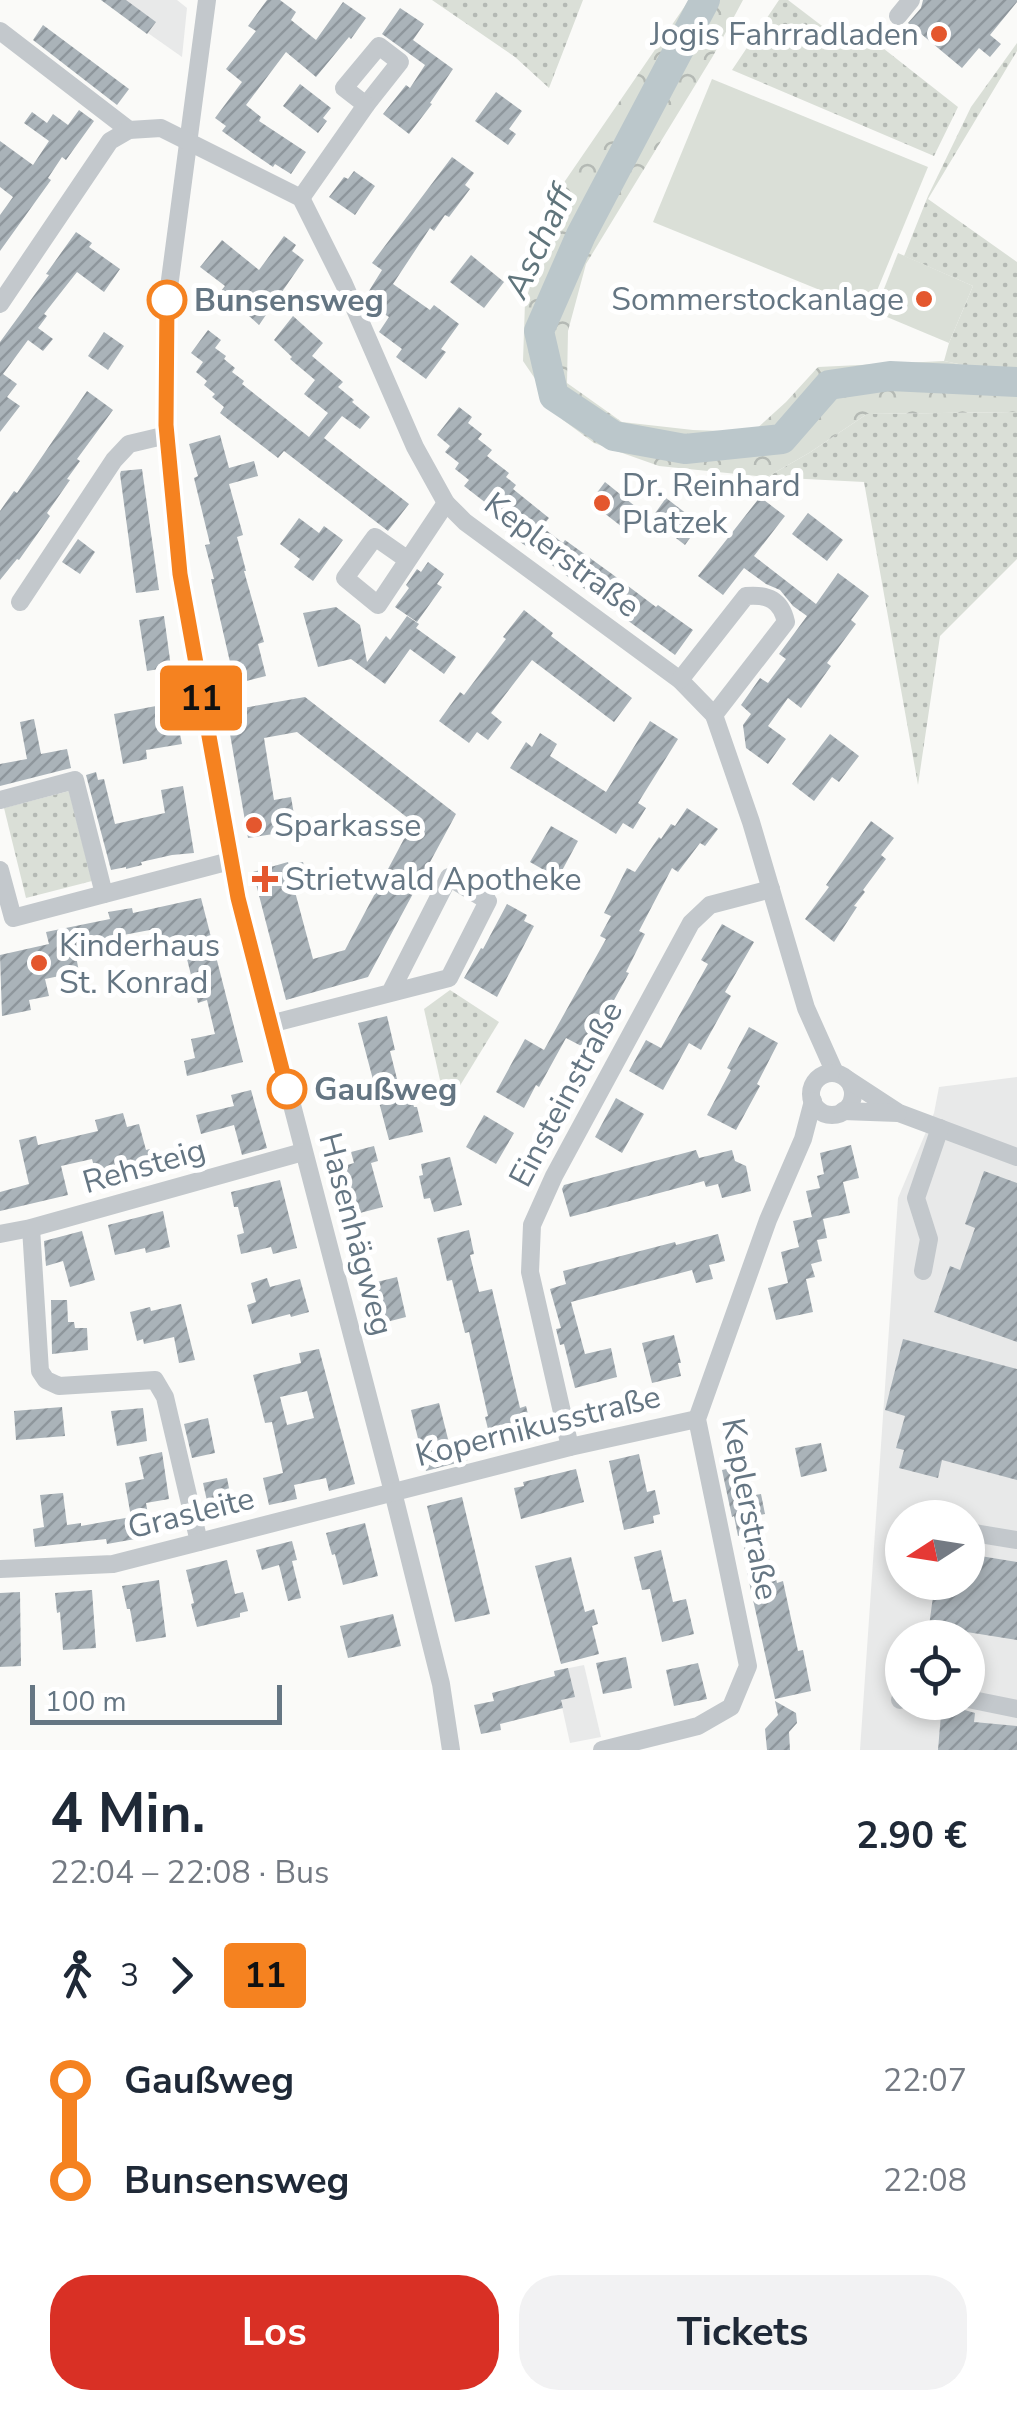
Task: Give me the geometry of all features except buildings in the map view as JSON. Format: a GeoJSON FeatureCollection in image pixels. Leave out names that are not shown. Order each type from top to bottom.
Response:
{"type":"FeatureCollection","features":[{"type":"Feature","properties":{"kind":"street","name":"Hasenhägweg"},"geometry":{"type":"LineString","coordinates":[[208,0],[168,295],[167,435],[180,574],[230,861],[394,1492],[441,1684],[451,1750]]}},
{"type":"Feature","properties":{"kind":"street"},"geometry":{"type":"LineString","coordinates":[[898,16],[911,0]]}},
{"type":"Feature","properties":{"kind":"street"},"geometry":{"type":"LineString","coordinates":[[0,31],[129,130]]}},
{"type":"Feature","properties":{"kind":"street"},"geometry":{"type":"LineString","coordinates":[[0,304],[110,140],[129,130],[161,128],[301,198],[366,105]]}},
{"type":"Feature","properties":{"kind":"street","name":"Keplerstraße"},"geometry":{"type":"LineString","coordinates":[[301,198],[344,284],[415,447],[446,503],[464,522],[680,680],[714,715],[772,889],[806,1008],[833,1077],[812,1089],[828,1108],[803,1140],[768,1220],[697,1419],[748,1666],[731,1708],[698,1726],[602,1750]]}},
{"type":"Feature","properties":{"kind":"street"},"geometry":{"type":"LineString","coordinates":[[20,602],[128,444],[167,435]]}},
{"type":"Feature","properties":{"kind":"street"},"geometry":{"type":"LineString","coordinates":[[408,560],[446,503]]}},
{"type":"Feature","properties":{"kind":"street"},"geometry":{"type":"LineString","coordinates":[[680,680],[746,596],[773,599],[783,609],[786,622],[714,715]]}},
{"type":"Feature","properties":{"kind":"street"},"geometry":{"type":"LineString","coordinates":[[0,800],[76,780],[104,894]]}},
{"type":"Feature","properties":{"kind":"street"},"geometry":{"type":"LineString","coordinates":[[0,870],[13,918],[230,861]]}},
{"type":"Feature","properties":{"kind":"street"},"geometry":{"type":"LineString","coordinates":[[270,1024],[390,994],[449,978],[488,901],[449,878],[390,994]]}},
{"type":"Feature","properties":{"kind":"street","name":"Einsteinstraße"},"geometry":{"type":"LineString","coordinates":[[570,1448],[530,1272],[532,1225],[554,1176],[691,923],[710,905],[772,889]]}},
{"type":"Feature","properties":{"kind":"street"},"geometry":{"type":"LineString","coordinates":[[828,1108],[852,1102],[853,1096],[851,1084],[833,1077]]}},
{"type":"Feature","properties":{"kind":"street"},"geometry":{"type":"LineString","coordinates":[[833,1077],[899,1114],[1017,1156]]}},
{"type":"Feature","properties":{"kind":"street"},"geometry":{"type":"LineString","coordinates":[[828,1108],[899,1114]]}},
{"type":"Feature","properties":{"kind":"street"},"geometry":{"type":"LineString","coordinates":[[923,1271],[929,1239],[916,1198],[940,1128]]}},
{"type":"Feature","properties":{"kind":"street","name":"Rehsteig"},"geometry":{"type":"LineString","coordinates":[[0,1234],[304,1152]]}},
{"type":"Feature","properties":{"kind":"street"},"geometry":{"type":"LineString","coordinates":[[31,1228],[40,1370],[46,1380],[59,1386],[155,1380],[165,1397],[199,1542]]}},
{"type":"Feature","properties":{"kind":"street","name":"Kopernikusstraße"},"geometry":{"type":"LineString","coordinates":[[394,1492],[697,1419]]}},
{"type":"Feature","properties":{"kind":"street","name":"Grasleite"},"geometry":{"type":"LineString","coordinates":[[0,1569],[112,1564],[394,1492]]}},
{"type":"Feature","properties":{"kind":"street"},"geometry":{"type":"LineString","coordinates":[[985,1535],[1017,1540]]}},
{"type":"Feature","properties":{"kind":"street"},"geometry":{"type":"LineString","coordinates":[[985,1703],[1017,1710]]}},
{"type":"Feature","properties":{"kind":"shaded area"},"geometry":{"type":"Polygon","coordinates":[[[101,0],[177,0],[187,8],[182,57],[101,0]]]}},
{"type":"Feature","properties":{"kind":"shaded area"},"geometry":{"type":"Polygon","coordinates":[[[1017,1077],[1017,1750],[860,1750],[898,1198],[934,1113],[939,1087],[1017,1077]]]}},
{"type":"Feature","properties":{"kind":"shaded area"},"geometry":{"type":"Polygon","coordinates":[[[584,1665],[601,1737],[570,1743],[554,1671],[584,1665]]]}},
{"type":"Feature","properties":{"kind":"green space"},"geometry":{"type":"Polygon","coordinates":[[[432,0],[583,0],[549,88],[515,57],[432,0]]]}},
{"type":"Feature","properties":{"kind":"green space"},"geometry":{"type":"Polygon","coordinates":[[[689,0],[743,0],[586,264],[568,331],[567,383],[622,422],[753,432],[818,367],[944,361],[1017,376],[1017,412],[867,414],[767,477],[659,466],[594,443],[563,420],[523,361],[525,302],[565,181],[689,0]]]}},
{"type":"Feature","properties":{"kind":"green space"},"geometry":{"type":"Polygon","coordinates":[[[779,0],[788,0],[851,48],[865,34],[958,107],[934,156],[732,70],[779,0]]]}},
{"type":"Feature","properties":{"kind":"green space"},"geometry":{"type":"Polygon","coordinates":[[[1017,43],[1017,51],[928,199],[1017,262],[1017,376],[944,361],[973,286],[904,256],[928,196],[971,107],[1017,43]]]}},
{"type":"Feature","properties":{"kind":"green space"},"geometry":{"type":"Polygon","coordinates":[[[712,79],[928,167],[869,310],[653,222],[712,79]]]}},
{"type":"Feature","properties":{"kind":"green space","name":"Sommerstockanlage"},"geometry":{"type":"Polygon","coordinates":[[[898,253],[973,286],[949,343],[875,312],[898,253]]]}},
{"type":"Feature","properties":{"kind":"green space"},"geometry":{"type":"Polygon","coordinates":[[[1017,412],[1017,559],[940,636],[918,785],[864,482],[767,477],[867,414],[1017,412]]]}},
{"type":"Feature","properties":{"kind":"green space"},"geometry":{"type":"Polygon","coordinates":[[[69,791],[92,881],[26,898],[4,808],[69,791]]]}},
{"type":"Feature","properties":{"kind":"green space"},"geometry":{"type":"Polygon","coordinates":[[[450,990],[499,1022],[453,1097],[442,1089],[424,1009],[450,990]]]}},
{"type":"Feature","properties":{"kind":"waterway","name":"Aschaff"},"geometry":{"type":"LineString","coordinates":[[705,0],[581,235],[539,331],[554,396],[614,436],[685,449],[782,439],[829,385],[890,376],[1017,382]]}},
{"type":"Feature","properties":{"kind":"bus line","name":"11"},"geometry":{"type":"LineString","coordinates":[[167,300],[166,425],[180,574],[238,898],[287,1089]]}},
{"type":"Feature","properties":{"kind":"place","name":"Jogis Fahrradladen"},"geometry":{"type":"Point","coordinates":[939,34]}},
{"type":"Feature","properties":{"kind":"place","name":"Sommerstockanlage"},"geometry":{"type":"Point","coordinates":[924,299]}},
{"type":"Feature","properties":{"kind":"place","name":"Bunsensweg"},"geometry":{"type":"Point","coordinates":[167,300]}},
{"type":"Feature","properties":{"kind":"place","name":"Dr. Reinhard Platzek"},"geometry":{"type":"Point","coordinates":[602,503]}},
{"type":"Feature","properties":{"kind":"place","name":"Sparkasse"},"geometry":{"type":"Point","coordinates":[254,825]}},
{"type":"Feature","properties":{"kind":"place","name":"Strietwald Apotheke"},"geometry":{"type":"Point","coordinates":[265,879]}},
{"type":"Feature","properties":{"kind":"place","name":"Kinderhaus St. Konrad"},"geometry":{"type":"Point","coordinates":[39,963]}},
{"type":"Feature","properties":{"kind":"place","name":"Gaußweg"},"geometry":{"type":"Point","coordinates":[287,1089]}}]}
